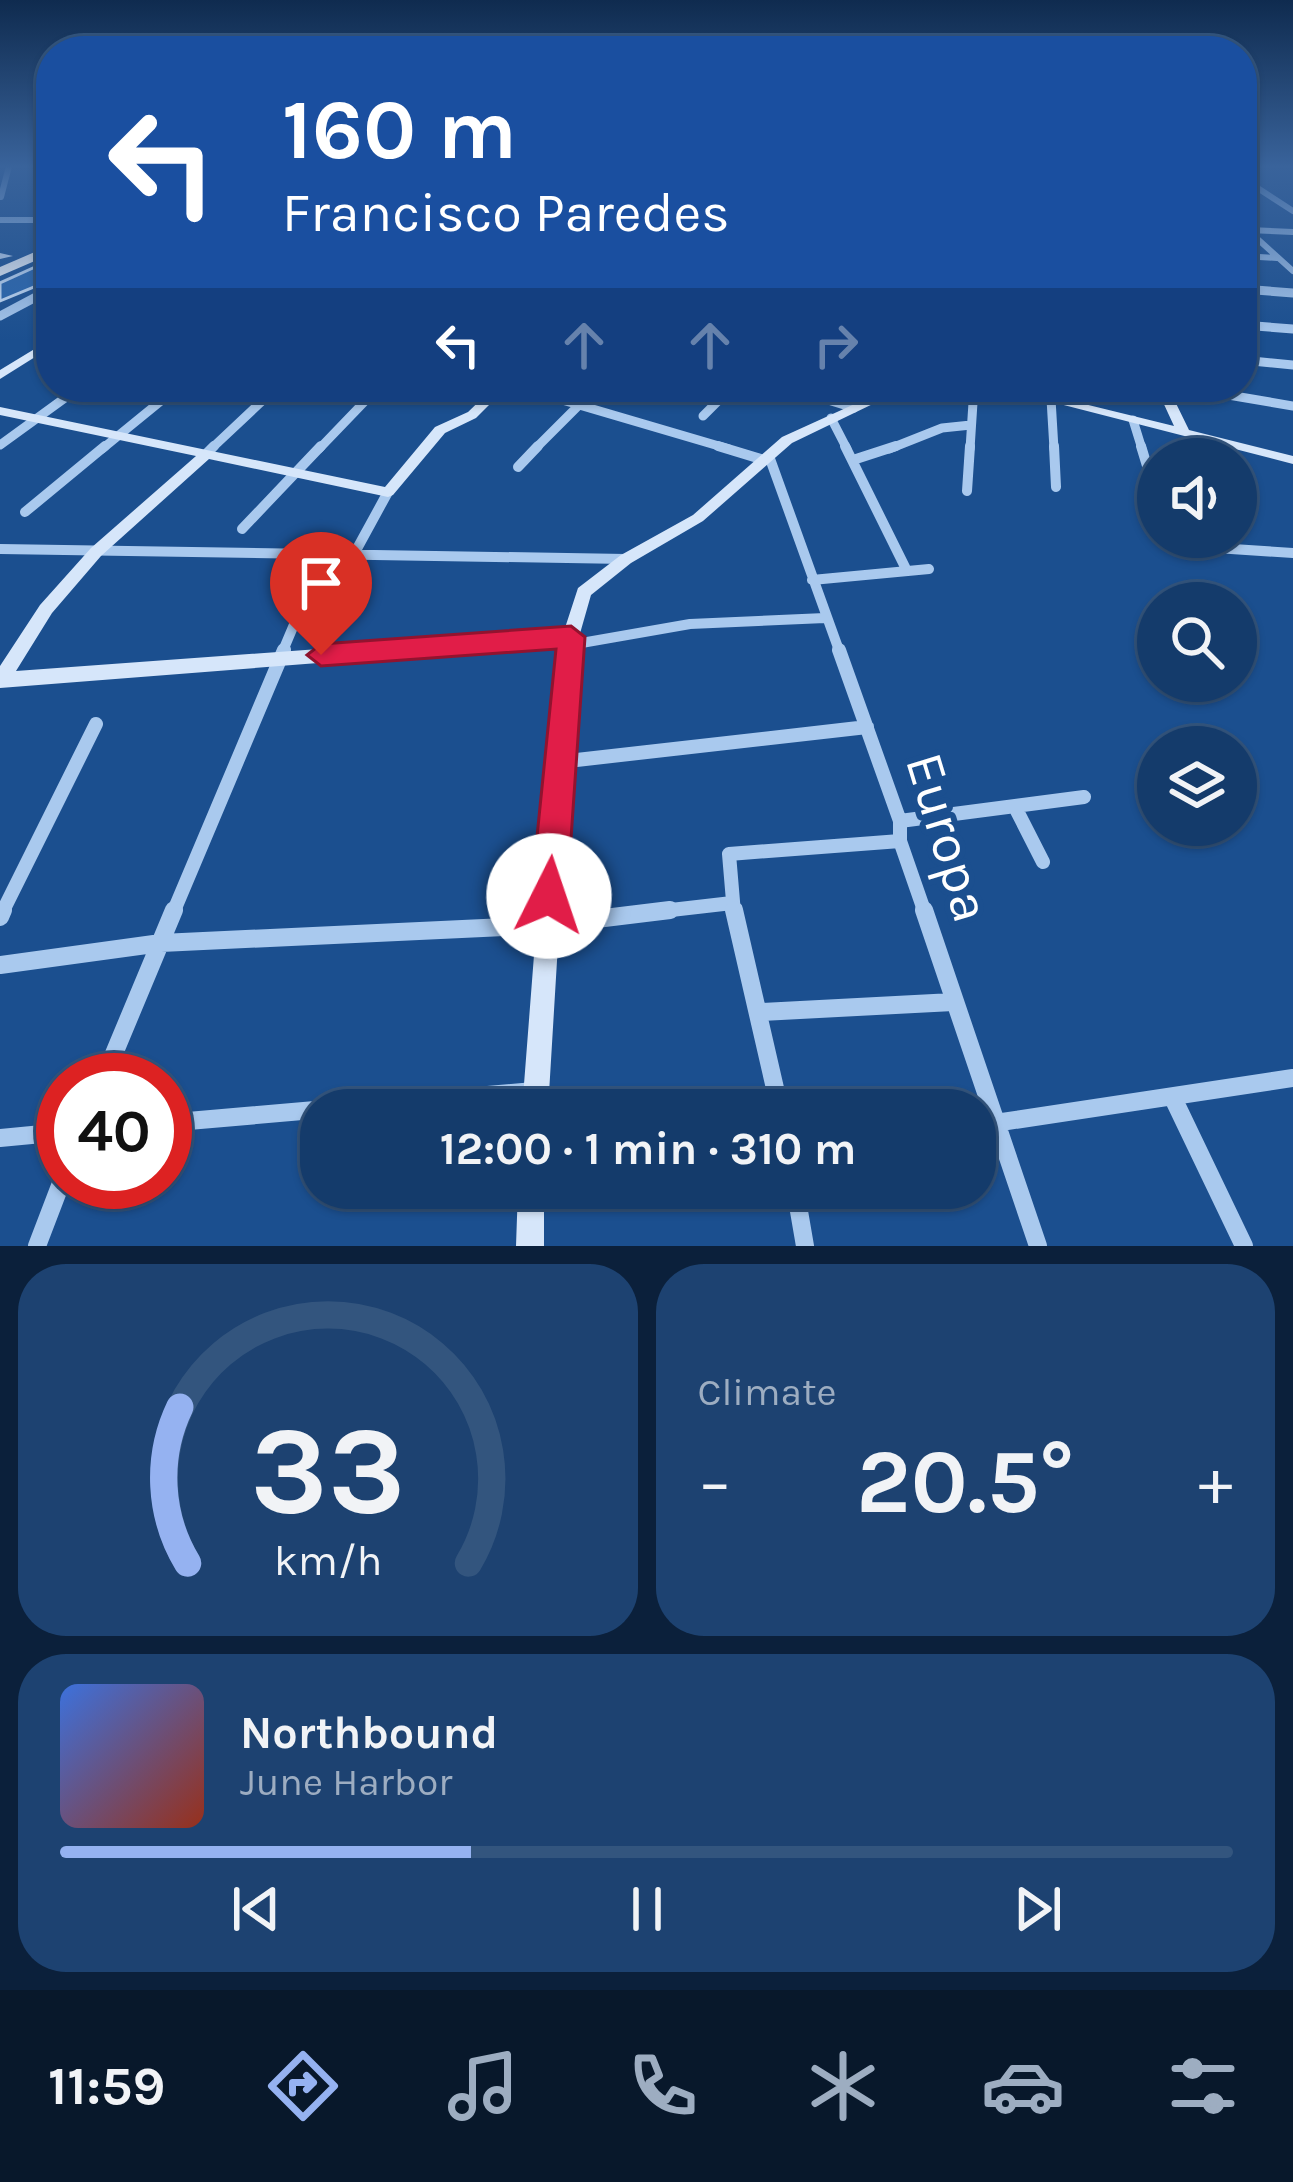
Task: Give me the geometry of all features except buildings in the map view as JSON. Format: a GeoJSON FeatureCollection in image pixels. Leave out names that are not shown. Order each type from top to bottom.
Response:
{"type":"FeatureCollection","features":[{"type":"Feature","properties":{"kind":"highway"},"geometry":{"type":"LineString","coordinates":[[1,262],[36,250]]}},
{"type":"Feature","properties":{"kind":"street"},"geometry":{"type":"LineString","coordinates":[[1257,229],[1293,232]]}},
{"type":"Feature","properties":{"kind":"street"},"geometry":{"type":"LineString","coordinates":[[1257,239],[1293,271]]}},
{"type":"Feature","properties":{"kind":"street"},"geometry":{"type":"LineString","coordinates":[[1257,257],[1280,258]]}},
{"type":"Feature","properties":{"kind":"street"},"geometry":{"type":"LineString","coordinates":[[1257,290],[1293,293]]}},
{"type":"Feature","properties":{"kind":"street"},"geometry":{"type":"LineString","coordinates":[[0,316],[36,297]]}},
{"type":"Feature","properties":{"kind":"street"},"geometry":{"type":"LineString","coordinates":[[1257,326],[1293,329]]}},
{"type":"Feature","properties":{"kind":"street"},"geometry":{"type":"LineString","coordinates":[[0,375],[36,352]]}},
{"type":"Feature","properties":{"kind":"street"},"geometry":{"type":"LineString","coordinates":[[1257,361],[1293,365]]}},
{"type":"Feature","properties":{"kind":"street"},"geometry":{"type":"LineString","coordinates":[[1257,400],[1293,406]]}},
{"type":"Feature","properties":{"kind":"street"},"geometry":{"type":"LineString","coordinates":[[0,445],[59,402]]}},
{"type":"Feature","properties":{"kind":"street"},"geometry":{"type":"LineString","coordinates":[[25,512],[159,402]]}},
{"type":"Feature","properties":{"kind":"street"},"geometry":{"type":"LineString","coordinates":[[1,680],[46,609],[97,552],[261,402]]}},
{"type":"Feature","properties":{"kind":"street"},"geometry":{"type":"LineString","coordinates":[[242,529],[363,402]]}},
{"type":"Feature","properties":{"kind":"street"},"geometry":{"type":"LineString","coordinates":[[353,556],[366,524],[388,492],[440,430],[472,415],[485,402]]}},
{"type":"Feature","properties":{"kind":"street"},"geometry":{"type":"LineString","coordinates":[[568,402],[767,458]]}},
{"type":"Feature","properties":{"kind":"street"},"geometry":{"type":"LineString","coordinates":[[518,467],[581,402]]}},
{"type":"Feature","properties":{"kind":"street"},"geometry":{"type":"LineString","coordinates":[[703,416],[717,402]]}},
{"type":"Feature","properties":{"kind":"street"},"geometry":{"type":"LineString","coordinates":[[835,402],[854,408]]}},
{"type":"Feature","properties":{"kind":"street"},"geometry":{"type":"LineString","coordinates":[[537,1089],[559,762],[571,641],[584,592],[626,559],[698,518],[787,440],[868,402]]}},
{"type":"Feature","properties":{"kind":"street"},"geometry":{"type":"LineString","coordinates":[[967,491],[973,402]]}},
{"type":"Feature","properties":{"kind":"street"},"geometry":{"type":"LineString","coordinates":[[1051,402],[1056,487]]}},
{"type":"Feature","properties":{"kind":"street"},"geometry":{"type":"LineString","coordinates":[[1059,402],[1293,460]]}},
{"type":"Feature","properties":{"kind":"street"},"geometry":{"type":"LineString","coordinates":[[1169,402],[1183,432]]}},
{"type":"Feature","properties":{"kind":"street"},"geometry":{"type":"LineString","coordinates":[[0,411],[388,492]]}},
{"type":"Feature","properties":{"kind":"street"},"geometry":{"type":"LineString","coordinates":[[831,418],[907,571]]}},
{"type":"Feature","properties":{"kind":"street"},"geometry":{"type":"LineString","coordinates":[[1133,420],[1138,438]]}},
{"type":"Feature","properties":{"kind":"street"},"geometry":{"type":"LineString","coordinates":[[853,460],[889,454],[946,424],[971,425]]}},
{"type":"Feature","properties":{"kind":"street","name":"Europa"},"geometry":{"type":"LineString","coordinates":[[767,458],[900,821],[900,841],[1038,1246]]}},
{"type":"Feature","properties":{"kind":"street"},"geometry":{"type":"LineString","coordinates":[[0,548],[626,559]]}},
{"type":"Feature","properties":{"kind":"street"},"geometry":{"type":"LineString","coordinates":[[1257,551],[1293,553]]}},
{"type":"Feature","properties":{"kind":"street"},"geometry":{"type":"LineString","coordinates":[[114,1053],[323,556]]}},
{"type":"Feature","properties":{"kind":"street"},"geometry":{"type":"LineString","coordinates":[[812,580],[929,569]]}},
{"type":"Feature","properties":{"kind":"street"},"geometry":{"type":"LineString","coordinates":[[1,680],[571,641],[690,624],[825,618]]}},
{"type":"Feature","properties":{"kind":"street"},"geometry":{"type":"LineString","coordinates":[[0,917],[96,724]]}},
{"type":"Feature","properties":{"kind":"street"},"geometry":{"type":"LineString","coordinates":[[559,762],[867,727]]}},
{"type":"Feature","properties":{"kind":"street"},"geometry":{"type":"LineString","coordinates":[[900,821],[1084,797]]}},
{"type":"Feature","properties":{"kind":"street"},"geometry":{"type":"LineString","coordinates":[[1015,806],[1043,862]]}},
{"type":"Feature","properties":{"kind":"street"},"geometry":{"type":"LineString","coordinates":[[776,1089],[732,903],[726,865],[733,850],[900,841]]}},
{"type":"Feature","properties":{"kind":"street"},"geometry":{"type":"LineString","coordinates":[[0,964],[161,943],[548,925],[732,903]]}},
{"type":"Feature","properties":{"kind":"street"},"geometry":{"type":"LineString","coordinates":[[761,1012],[953,1002]]}},
{"type":"Feature","properties":{"kind":"street"},"geometry":{"type":"LineString","coordinates":[[996,1123],[1174,1100],[1293,1078]]}},
{"type":"Feature","properties":{"kind":"street"},"geometry":{"type":"LineString","coordinates":[[1174,1100],[1244,1246]]}},
{"type":"Feature","properties":{"kind":"street"},"geometry":{"type":"LineString","coordinates":[[192,1121],[300,1115]]}},
{"type":"Feature","properties":{"kind":"street"},"geometry":{"type":"LineString","coordinates":[[0,1138],[36,1135]]}},
{"type":"Feature","properties":{"kind":"street"},"geometry":{"type":"LineString","coordinates":[[37,1246],[51,1209]]}},
{"type":"Feature","properties":{"kind":"street"},"geometry":{"type":"LineString","coordinates":[[530,1246],[531,1209]]}},
{"type":"Feature","properties":{"kind":"street"},"geometry":{"type":"LineString","coordinates":[[799,1209],[805,1246]]}},
{"type":"Feature","properties":{"kind":"route"},"geometry":{"type":"LineString","coordinates":[[321,655],[571,637],[549,896]]}}]}
